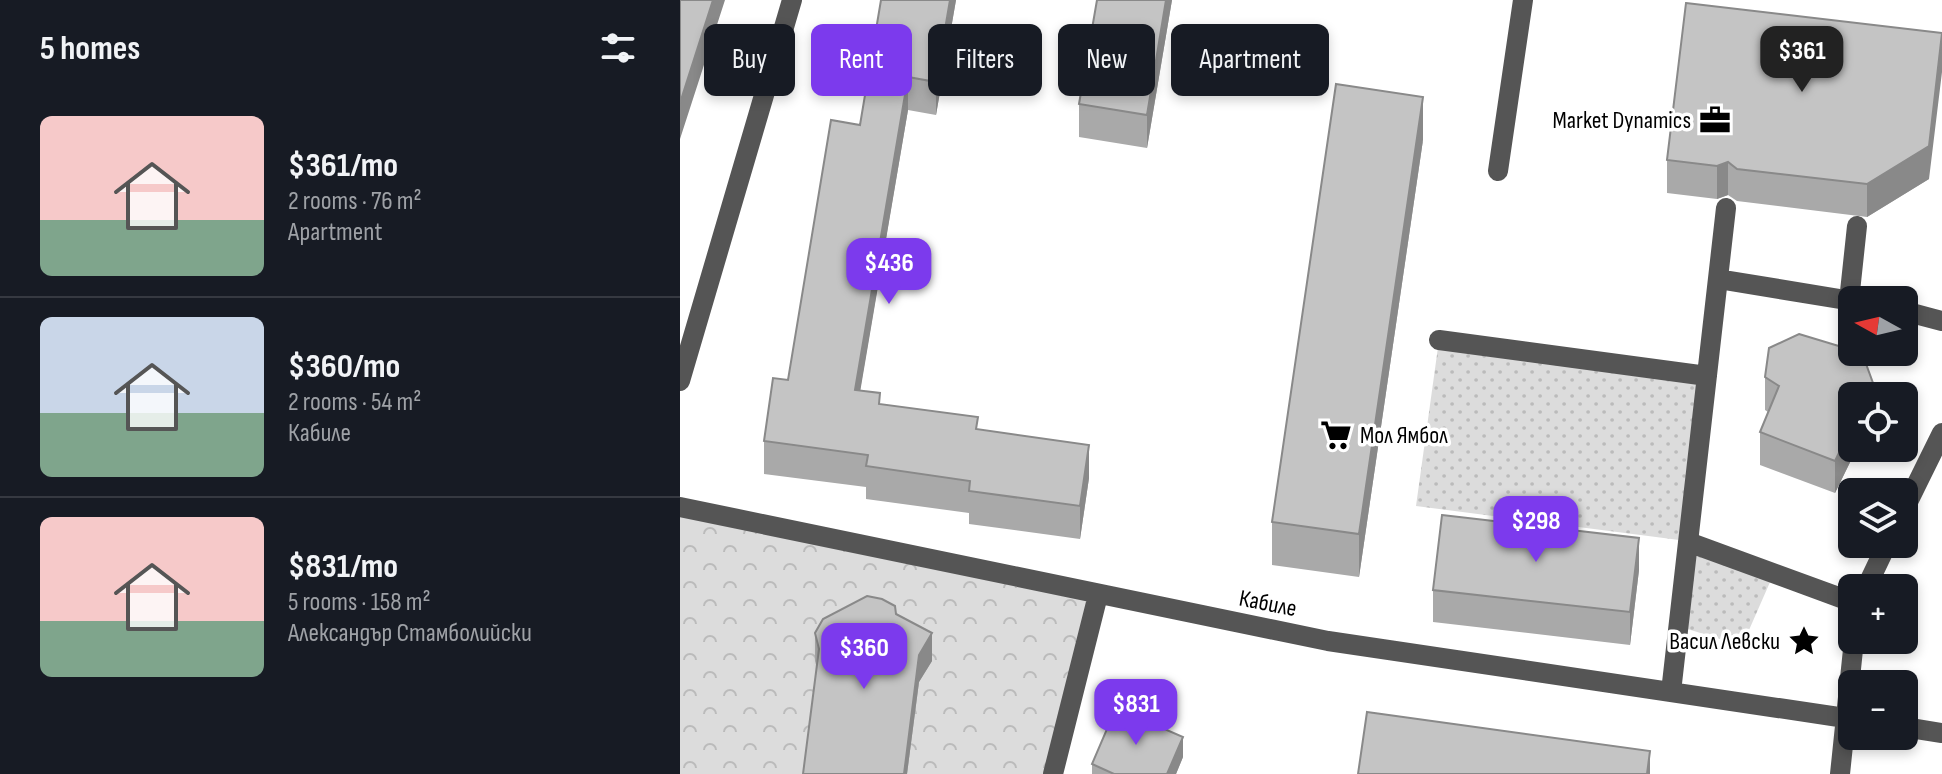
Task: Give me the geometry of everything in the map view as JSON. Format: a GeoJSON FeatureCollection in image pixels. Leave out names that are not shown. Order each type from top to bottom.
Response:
{"type":"FeatureCollection","features":[{"type":"Feature","properties":{"kind":"street"},"geometry":{"type":"LineString","coordinates":[[680,381],[792,0]]}},
{"type":"Feature","properties":{"kind":"street"},"geometry":{"type":"LineString","coordinates":[[1498,171],[1523,0]]}},
{"type":"Feature","properties":{"kind":"street"},"geometry":{"type":"LineString","coordinates":[[1671,692],[1726,208]]}},
{"type":"Feature","properties":{"kind":"street"},"geometry":{"type":"LineString","coordinates":[[1851,286],[1857,226]]}},
{"type":"Feature","properties":{"kind":"street"},"geometry":{"type":"LineString","coordinates":[[1718,279],[1838,299]]}},
{"type":"Feature","properties":{"kind":"street"},"geometry":{"type":"LineString","coordinates":[[1918,315],[1942,321]]}},
{"type":"Feature","properties":{"kind":"street"},"geometry":{"type":"LineString","coordinates":[[1439,340],[1707,376]]}},
{"type":"Feature","properties":{"kind":"street"},"geometry":{"type":"LineString","coordinates":[[1918,482],[1942,433]]}},
{"type":"Feature","properties":{"kind":"street","name":"Кабиле"},"geometry":{"type":"LineString","coordinates":[[680,507],[1328,641],[1838,717]]}},
{"type":"Feature","properties":{"kind":"street"},"geometry":{"type":"LineString","coordinates":[[1688,542],[1838,597]]}},
{"type":"Feature","properties":{"kind":"street"},"geometry":{"type":"LineString","coordinates":[[1053,774],[1098,595]]}},
{"type":"Feature","properties":{"kind":"street"},"geometry":{"type":"LineString","coordinates":[[1918,729],[1942,733]]}},
{"type":"Feature","properties":{"kind":"street"},"geometry":{"type":"LineString","coordinates":[[1840,774],[1844,750]]}},
{"type":"Feature","properties":{"kind":"green space"},"geometry":{"type":"Polygon","coordinates":[[[1439,340],[1707,376],[1688,541],[1774,573],[1742,646],[1678,626],[1687,541],[1416,506],[1439,340]]]}},
{"type":"Feature","properties":{"kind":"green space"},"geometry":{"type":"Polygon","coordinates":[[[680,507],[1098,595],[1053,774],[680,774],[680,507]]]}},
{"type":"Feature","properties":{"kind":"building"},"geometry":{"type":"Polygon","coordinates":[[[680,0],[713,0],[704,24],[680,103],[680,0]]]}},
{"type":"Feature","properties":{"kind":"building"},"geometry":{"type":"Polygon","coordinates":[[[881,0],[950,0],[946,24],[928,24],[928,81],[912,78],[912,24],[877,24],[881,0]]]}},
{"type":"Feature","properties":{"kind":"building"},"geometry":{"type":"Polygon","coordinates":[[[1097,0],[1166,0],[1155,67],[1155,24],[1093,24],[1097,0]]]}},
{"type":"Feature","properties":{"kind":"building"},"geometry":{"type":"Polygon","coordinates":[[[1686,3],[1942,33],[1929,146],[1867,184],[1737,169],[1728,162],[1717,166],[1667,160],[1686,3]]]}},
{"type":"Feature","properties":{"kind":"building","name":"Мол Ямбол"},"geometry":{"type":"Polygon","coordinates":[[[1336,84],[1423,97],[1359,534],[1272,522],[1336,84]]]}},
{"type":"Feature","properties":{"kind":"building"},"geometry":{"type":"Polygon","coordinates":[[[865,96],[905,96],[855,390],[880,393],[879,404],[978,417],[976,429],[1089,445],[1080,506],[969,491],[970,481],[866,466],[868,455],[764,441],[773,378],[788,380],[831,120],[860,125],[865,96]]]}},
{"type":"Feature","properties":{"kind":"building"},"geometry":{"type":"Polygon","coordinates":[[[1080,96],[1150,96],[1147,115],[1079,104],[1080,96]]]}},
{"type":"Feature","properties":{"kind":"building"},"geometry":{"type":"Polygon","coordinates":[[[1799,334],[1838,346],[1838,366],[1867,366],[1873,382],[1838,382],[1838,455],[1835,461],[1760,432],[1779,386],[1765,377],[1769,348],[1799,334]]]}},
{"type":"Feature","properties":{"kind":"building"},"geometry":{"type":"Polygon","coordinates":[[[1442,515],[1639,538],[1630,612],[1433,590],[1442,515]]]}},
{"type":"Feature","properties":{"kind":"building"},"geometry":{"type":"Polygon","coordinates":[[[867,596],[895,606],[896,614],[932,633],[919,655],[904,774],[803,774],[819,649],[815,633],[823,619],[867,596]]]}},
{"type":"Feature","properties":{"kind":"building"},"geometry":{"type":"Polygon","coordinates":[[[1116,708],[1183,737],[1167,774],[1114,774],[1092,764],[1116,708]]]}},
{"type":"Feature","properties":{"kind":"building"},"geometry":{"type":"Polygon","coordinates":[[[1367,712],[1650,751],[1647,774],[1358,774],[1367,712]]]}},
{"type":"Feature","properties":{"kind":"place","name":"Market Dynamics"},"geometry":{"type":"Point","coordinates":[1715,120]}},
{"type":"Feature","properties":{"kind":"place","name":"Мол Ямбол"},"geometry":{"type":"Point","coordinates":[1336,435]}},
{"type":"Feature","properties":{"kind":"place","name":"Васил Левски"},"geometry":{"type":"Point","coordinates":[1804,641]}}]}
